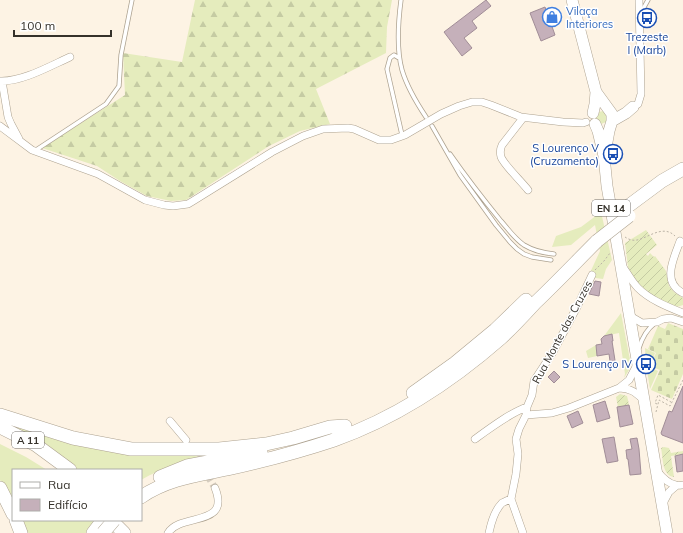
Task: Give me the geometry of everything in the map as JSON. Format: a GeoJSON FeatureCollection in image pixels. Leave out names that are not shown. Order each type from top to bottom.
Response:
{"type":"FeatureCollection","features":[{"type":"Feature","properties":{"kind":"highway"},"geometry":{"type":"LineString","coordinates":[[142,487],[157,478],[187,466],[269,451],[307,440],[372,415],[408,395],[455,363],[495,330],[596,237],[662,181],[683,169]]}},
{"type":"Feature","properties":{"kind":"highway"},"geometry":{"type":"LineString","coordinates":[[628,211],[683,178]]}},
{"type":"Feature","properties":{"kind":"highway"},"geometry":{"type":"LineString","coordinates":[[142,496],[159,486],[177,480],[278,457],[335,439],[376,422],[417,400],[456,375],[502,337],[596,237]]}},
{"type":"Feature","properties":{"kind":"highway"},"geometry":{"type":"LineString","coordinates":[[0,415],[73,438],[131,449],[219,449],[266,444],[330,427],[345,426]]}},
{"type":"Feature","properties":{"kind":"highway","name":"A 11"},"geometry":{"type":"LineString","coordinates":[[0,427],[36,445],[69,469]]}},
{"type":"Feature","properties":{"kind":"highway"},"geometry":{"type":"LineString","coordinates":[[0,435],[42,458],[56,469]]}},
{"type":"Feature","properties":{"kind":"highway"},"geometry":{"type":"LineString","coordinates":[[0,488],[12,512]]}},
{"type":"Feature","properties":{"kind":"highway"},"geometry":{"type":"LineString","coordinates":[[16,521],[21,533]]}},
{"type":"Feature","properties":{"kind":"highway"},"geometry":{"type":"LineString","coordinates":[[97,532],[102,521]]}},
{"type":"Feature","properties":{"kind":"highway"},"geometry":{"type":"LineString","coordinates":[[97,532],[112,521]]}},
{"type":"Feature","properties":{"kind":"highway"},"geometry":{"type":"LineString","coordinates":[[114,521],[124,533]]}},
{"type":"Feature","properties":{"kind":"highway"},"geometry":{"type":"LineString","coordinates":[[123,521],[134,533]]}},
{"type":"Feature","properties":{"kind":"main road","name":"EN 14"},"geometry":{"type":"LineString","coordinates":[[572,0],[596,92],[592,120],[598,131],[604,156],[607,186],[667,533]]}},
{"type":"Feature","properties":{"kind":"main road","name":"EN 14"},"geometry":{"type":"LineString","coordinates":[[596,92],[612,114],[612,122],[604,156]]}},
{"type":"Feature","properties":{"kind":"main road"},"geometry":{"type":"LineString","coordinates":[[600,107],[608,109],[633,107],[612,122],[609,126],[603,128],[600,128],[592,120],[597,108],[600,107]]}},
{"type":"Feature","properties":{"kind":"street"},"geometry":{"type":"LineString","coordinates":[[633,107],[638,104],[642,94],[639,0]]}},
{"type":"Feature","properties":{"kind":"street"},"geometry":{"type":"LineString","coordinates":[[20,141],[8,116],[1,81],[31,74],[70,57]]}},
{"type":"Feature","properties":{"kind":"street"},"geometry":{"type":"LineString","coordinates":[[0,126],[32,150],[98,174],[145,200],[173,206],[188,204],[272,152],[303,136],[323,129],[354,129],[379,140],[391,140],[403,136],[441,114],[472,102],[482,102],[523,118],[583,123],[592,120]]}},
{"type":"Feature","properties":{"kind":"street"},"geometry":{"type":"LineString","coordinates":[[523,118],[501,147],[500,154],[504,162],[528,190]]}},
{"type":"Feature","properties":{"kind":"street"},"geometry":{"type":"LineString","coordinates":[[682,240],[671,266],[671,273],[673,286],[678,291],[683,293]]}},
{"type":"Feature","properties":{"kind":"street"},"geometry":{"type":"LineString","coordinates":[[620,261],[639,290],[650,297],[679,309],[683,314]]}},
{"type":"Feature","properties":{"kind":"street","name":"Rua Monte das Cruzes"},"geometry":{"type":"LineString","coordinates":[[511,499],[518,454],[516,439],[532,395],[534,381],[553,352],[592,275]]}},
{"type":"Feature","properties":{"kind":"street"},"geometry":{"type":"LineString","coordinates":[[630,316],[642,323],[657,322],[671,318],[683,322]]}},
{"type":"Feature","properties":{"kind":"street"},"geometry":{"type":"LineString","coordinates":[[475,439],[491,427],[521,409],[526,411],[552,413],[569,408],[619,388],[629,380],[637,361]]}},
{"type":"Feature","properties":{"kind":"street"},"geometry":{"type":"LineString","coordinates":[[619,388],[627,388],[635,392],[644,400]]}},
{"type":"Feature","properties":{"kind":"street"},"geometry":{"type":"LineString","coordinates":[[170,421],[186,440]]}},
{"type":"Feature","properties":{"kind":"street"},"geometry":{"type":"LineString","coordinates":[[656,470],[663,478],[680,485]]}},
{"type":"Feature","properties":{"kind":"street"},"geometry":{"type":"LineString","coordinates":[[662,505],[669,492],[680,485]]}},
{"type":"Feature","properties":{"kind":"street"},"geometry":{"type":"LineString","coordinates":[[168,533],[179,524],[209,516],[214,512],[218,506],[218,496],[215,488]]}},
{"type":"Feature","properties":{"kind":"street"},"geometry":{"type":"LineString","coordinates":[[489,533],[496,511],[503,503],[511,499],[523,533]]}},
{"type":"Feature","properties":{"kind":"lane"},"geometry":{"type":"LineString","coordinates":[[35,151],[106,104],[119,86],[121,55],[132,0]]}},
{"type":"Feature","properties":{"kind":"lane"},"geometry":{"type":"LineString","coordinates":[[401,0],[398,22],[402,71],[413,97],[426,117]]}},
{"type":"Feature","properties":{"kind":"lane"},"geometry":{"type":"LineString","coordinates":[[639,21],[648,0]]}},
{"type":"Feature","properties":{"kind":"lane"},"geometry":{"type":"LineString","coordinates":[[400,58],[394,55],[390,58],[387,69],[403,136]]}},
{"type":"Feature","properties":{"kind":"lane"},"geometry":{"type":"LineString","coordinates":[[551,260],[532,257],[516,249],[496,225],[460,175],[432,126],[465,175],[516,239],[534,250],[554,254]]}},
{"type":"Feature","properties":{"kind":"lane"},"geometry":{"type":"LineString","coordinates":[[637,361],[644,335],[648,329],[657,322]]}},
{"type":"Feature","properties":{"kind":"path"},"geometry":{"type":"LineString","coordinates":[[625,238],[631,241],[638,240],[664,231],[673,234],[682,240]]}},
{"type":"Feature","properties":{"kind":"path","name":"Rua Monte das Cruzes"},"geometry":{"type":"LineString","coordinates":[[592,275],[593,271],[609,254]]}},
{"type":"Feature","properties":{"kind":"path"},"geometry":{"type":"LineString","coordinates":[[653,410],[656,412],[658,400],[670,406],[683,380]]}},
{"type":"Feature","properties":{"kind":"path"},"geometry":{"type":"LineString","coordinates":[[658,404],[655,403],[658,395],[672,402]]}},
{"type":"Feature","properties":{"kind":"green space"},"geometry":{"type":"Polygon","coordinates":[[[195,0],[392,0],[387,27],[386,53],[316,89],[330,124],[300,131],[269,146],[186,200],[171,201],[147,196],[97,166],[42,148],[125,95],[123,53],[182,62],[195,0]]]}},
{"type":"Feature","properties":{"kind":"green space"},"geometry":{"type":"Polygon","coordinates":[[[603,111],[608,114],[606,122],[601,124],[597,120],[596,116],[599,112],[603,111]]]}},
{"type":"Feature","properties":{"kind":"green space"},"geometry":{"type":"Polygon","coordinates":[[[601,212],[612,260],[606,269],[603,279],[588,277],[600,251],[595,225],[571,245],[552,247],[556,236],[581,227],[601,212]]]}},
{"type":"Feature","properties":{"kind":"green space"},"geometry":{"type":"Polygon","coordinates":[[[646,230],[657,245],[646,254],[648,256],[650,253],[654,257],[655,256],[666,271],[669,286],[674,292],[683,298],[683,305],[677,307],[652,296],[644,291],[631,275],[628,267],[625,243],[646,230]]]}},
{"type":"Feature","properties":{"kind":"green space"},"geometry":{"type":"Polygon","coordinates":[[[621,313],[631,365],[624,378],[625,374],[619,333],[604,336],[621,313]]]}},
{"type":"Feature","properties":{"kind":"green space"},"geometry":{"type":"Polygon","coordinates":[[[668,323],[683,329],[683,374],[672,399],[651,390],[660,370],[650,366],[656,353],[648,349],[658,326],[665,329],[668,323]]]}},
{"type":"Feature","properties":{"kind":"green space"},"geometry":{"type":"Polygon","coordinates":[[[596,345],[597,356],[588,358],[586,351],[596,345]]]}},
{"type":"Feature","properties":{"kind":"green space"},"geometry":{"type":"Polygon","coordinates":[[[645,348],[655,353],[650,367],[658,371],[650,389],[646,364],[645,348]]]}},
{"type":"Feature","properties":{"kind":"green space"},"geometry":{"type":"Polygon","coordinates":[[[620,394],[627,396],[629,405],[618,407],[616,397],[620,394]]]}},
{"type":"Feature","properties":{"kind":"green space"},"geometry":{"type":"Polygon","coordinates":[[[0,421],[44,434],[218,454],[168,467],[142,479],[142,469],[77,469],[68,461],[0,421]]]}},
{"type":"Feature","properties":{"kind":"green space"},"geometry":{"type":"Polygon","coordinates":[[[0,444],[45,469],[12,469],[12,501],[0,480],[0,444]]]}},
{"type":"Feature","properties":{"kind":"green space"},"geometry":{"type":"Polygon","coordinates":[[[661,448],[669,448],[671,453],[683,451],[683,454],[671,456],[674,477],[670,476],[665,470],[661,448]]]}},
{"type":"Feature","properties":{"kind":"green space"},"geometry":{"type":"Polygon","coordinates":[[[20,521],[94,521],[86,533],[26,533],[20,521]]]}},
{"type":"Feature","properties":{"kind":"building"},"geometry":{"type":"Polygon","coordinates":[[[486,0],[491,6],[472,21],[477,28],[464,38],[472,48],[462,56],[444,32],[486,0]]]}},
{"type":"Feature","properties":{"kind":"building"},"geometry":{"type":"Polygon","coordinates":[[[545,7],[555,35],[541,41],[530,13],[545,7]]]}},
{"type":"Feature","properties":{"kind":"building"},"geometry":{"type":"Polygon","coordinates":[[[595,281],[601,282],[599,296],[589,294],[595,281]]]}},
{"type":"Feature","properties":{"kind":"building"},"geometry":{"type":"Polygon","coordinates":[[[612,334],[616,367],[611,368],[609,354],[597,356],[596,345],[602,344],[601,339],[604,336],[612,334]]]}},
{"type":"Feature","properties":{"kind":"building"},"geometry":{"type":"Polygon","coordinates":[[[554,371],[560,377],[554,383],[548,377],[554,371]]]}},
{"type":"Feature","properties":{"kind":"building"},"geometry":{"type":"Polygon","coordinates":[[[683,386],[683,443],[662,435],[661,433],[669,411],[672,412],[683,386]]]}},
{"type":"Feature","properties":{"kind":"building"},"geometry":{"type":"Polygon","coordinates":[[[605,401],[610,418],[597,422],[593,405],[605,401]]]}},
{"type":"Feature","properties":{"kind":"building"},"geometry":{"type":"Polygon","coordinates":[[[629,405],[633,424],[620,427],[617,407],[629,405]]]}},
{"type":"Feature","properties":{"kind":"building"},"geometry":{"type":"Polygon","coordinates":[[[578,411],[583,423],[572,428],[567,416],[578,411]]]}},
{"type":"Feature","properties":{"kind":"building"},"geometry":{"type":"Polygon","coordinates":[[[614,437],[618,461],[607,463],[602,439],[614,437]]]}},
{"type":"Feature","properties":{"kind":"building"},"geometry":{"type":"Polygon","coordinates":[[[637,438],[641,474],[630,475],[626,450],[632,449],[630,439],[637,438]]]}},
{"type":"Feature","properties":{"kind":"building"},"geometry":{"type":"Polygon","coordinates":[[[683,454],[683,471],[677,472],[675,456],[683,454]]]}},
{"type":"Feature","properties":{"kind":"tunnel"},"geometry":{"type":"LineString","coordinates":[[191,448],[215,488]]}},
{"type":"Feature","properties":{"kind":"place","name":"Vilaça Interiores"},"geometry":{"type":"Point","coordinates":[552,17]}},
{"type":"Feature","properties":{"kind":"place","name":"Trezeste I (Marb)"},"geometry":{"type":"Point","coordinates":[647,18]}},
{"type":"Feature","properties":{"kind":"place","name":"S Lourenço V (Cruzamento)"},"geometry":{"type":"Point","coordinates":[613,154]}},
{"type":"Feature","properties":{"kind":"place","name":"S Lourenço IV"},"geometry":{"type":"Point","coordinates":[646,364]}}]}
